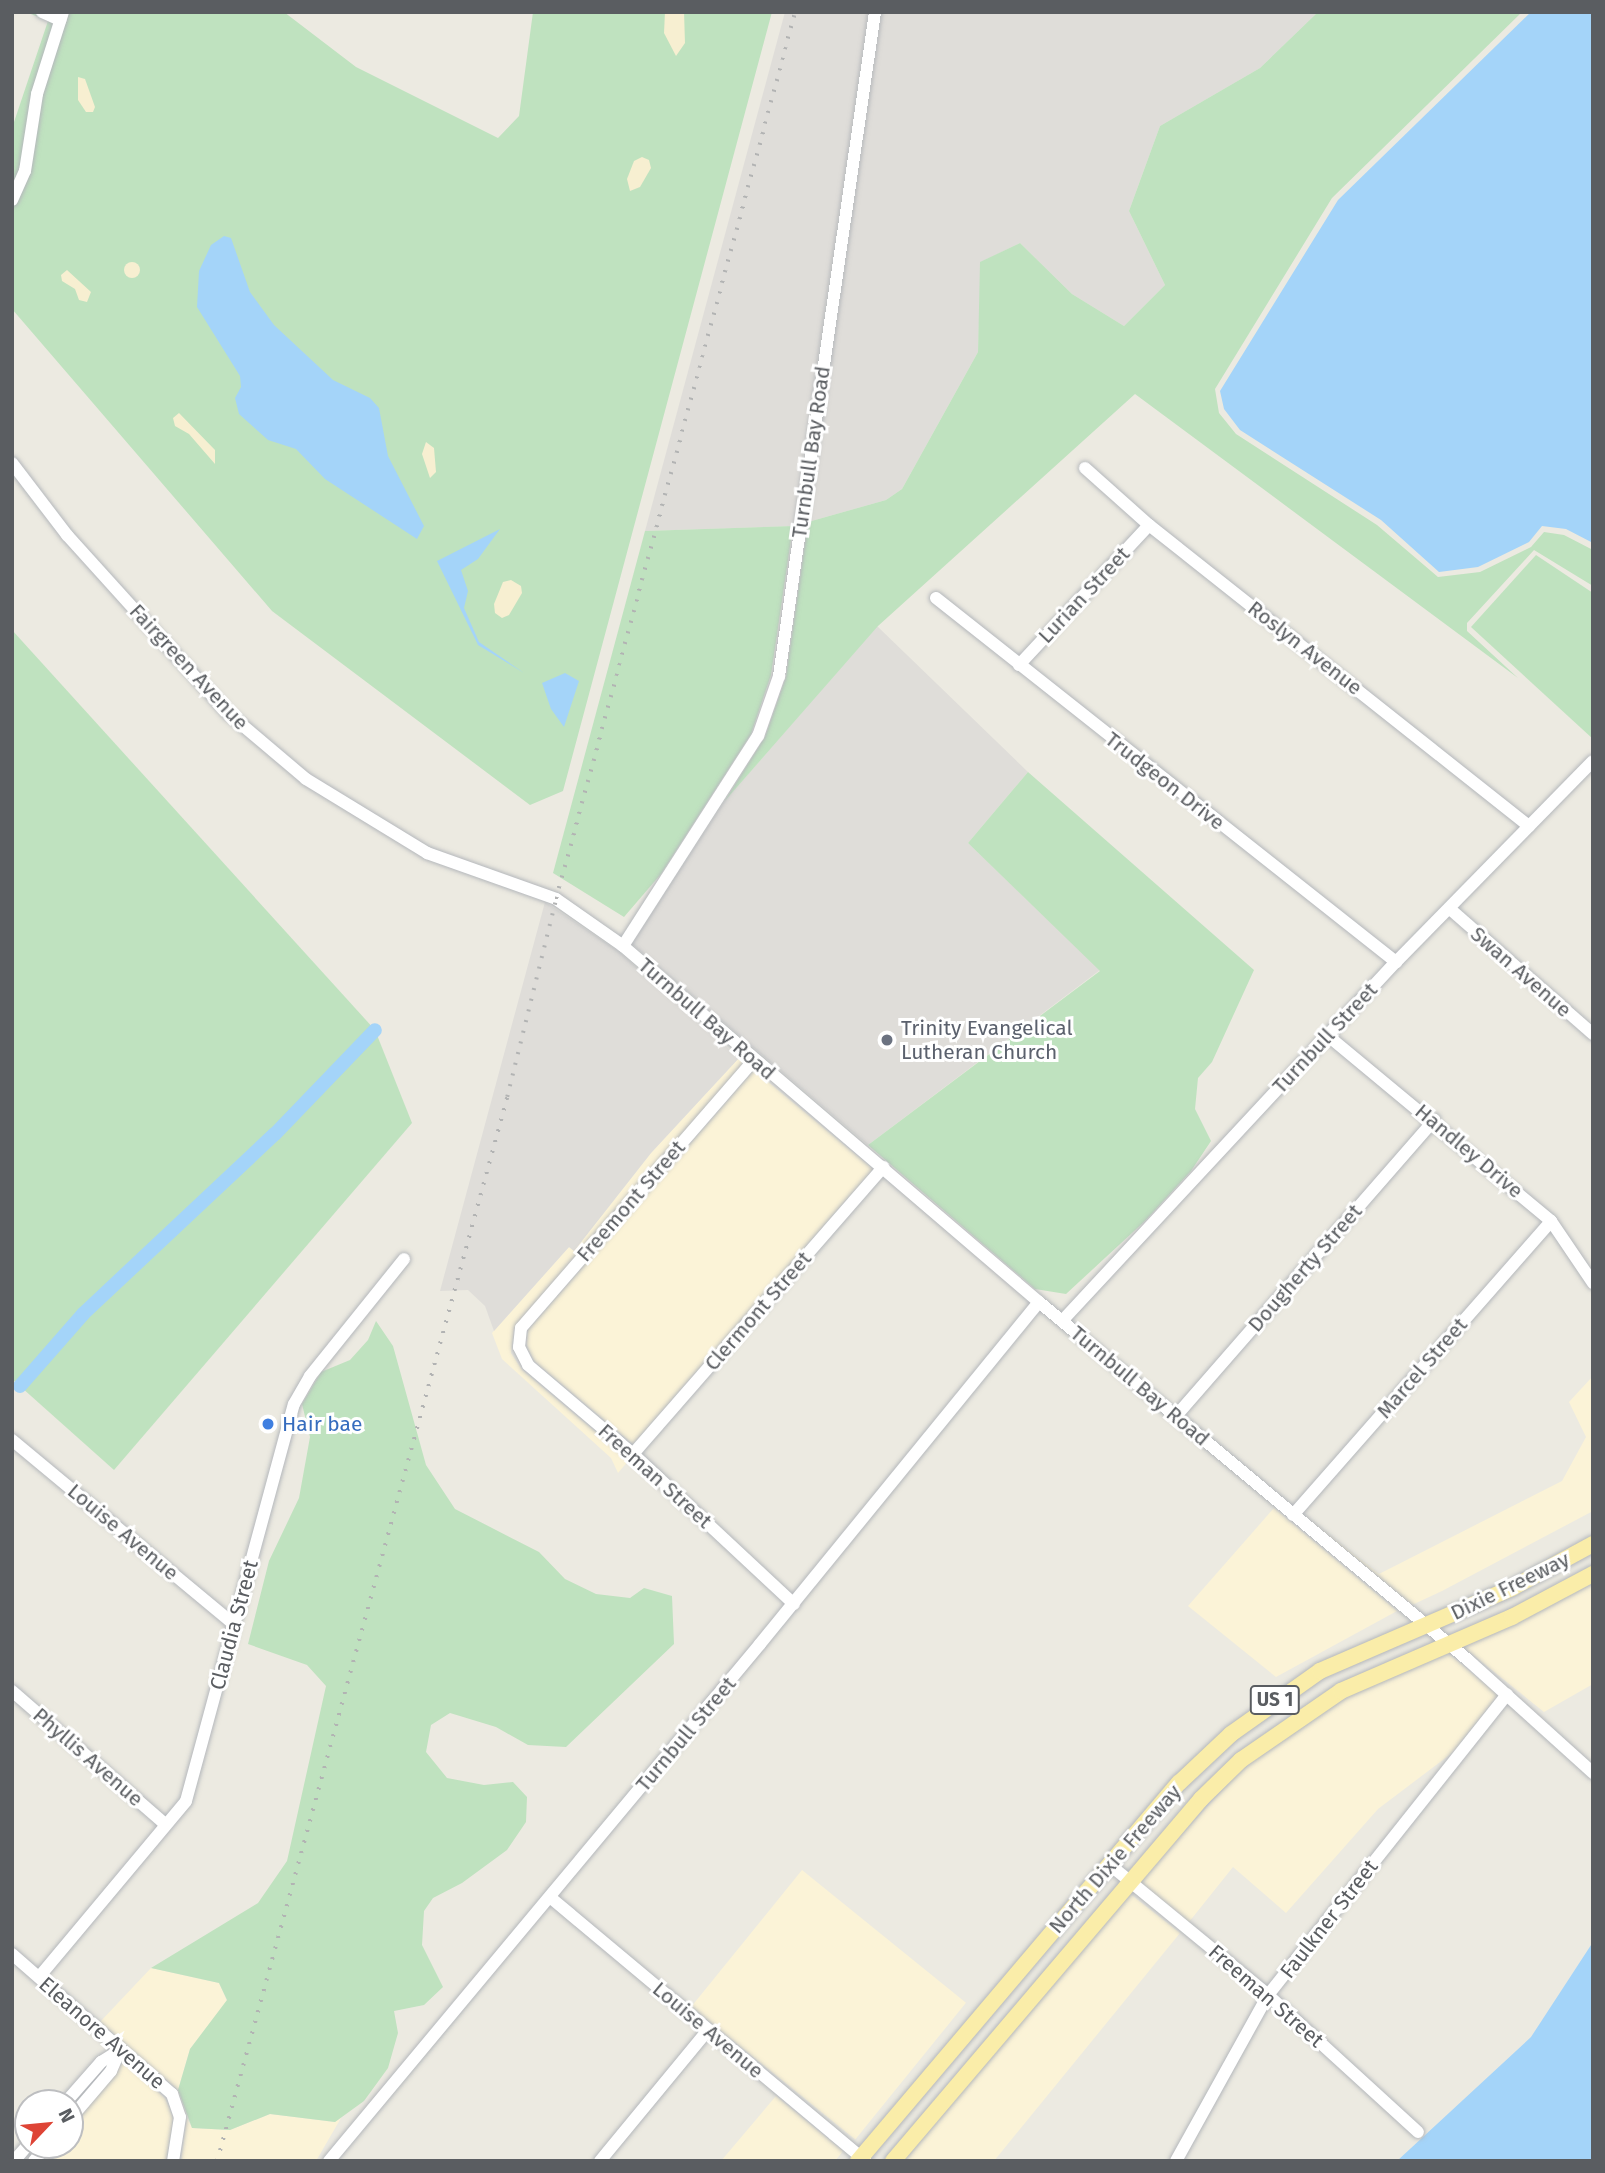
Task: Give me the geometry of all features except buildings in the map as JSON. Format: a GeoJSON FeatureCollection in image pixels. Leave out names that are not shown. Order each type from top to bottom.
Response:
{"type":"FeatureCollection","features":[{"type":"Feature","properties":{"kind":"main road","name":"Dixie Freeway"},"geometry":{"type":"LineString","coordinates":[[1426,1625],[1512,1588],[1593,1544]]}},
{"type":"Feature","properties":{"kind":"main road","name":"Dixie Freeway"},"geometry":{"type":"LineString","coordinates":[[1449,1644],[1593,1574]]}},
{"type":"Feature","properties":{"kind":"main road","name":"North Dixie Freeway"},"geometry":{"type":"LineString","coordinates":[[862,2159],[1180,1783],[1258,1712],[1329,1667],[1426,1625]]}},
{"type":"Feature","properties":{"kind":"main road","name":"North Dixie Freeway"},"geometry":{"type":"LineString","coordinates":[[893,2161],[1201,1799],[1275,1733],[1363,1679],[1449,1644]]}},
{"type":"Feature","properties":{"kind":"street"},"geometry":{"type":"LineString","coordinates":[[12,200],[37,94],[61,16],[42,12]]}},
{"type":"Feature","properties":{"kind":"street","name":"Turnbull Bay Road"},"geometry":{"type":"LineString","coordinates":[[875,12],[779,676],[758,736],[623,946],[1039,1302],[1449,1644],[1593,1773]]}},
{"type":"Feature","properties":{"kind":"street","name":"Fairgreen Avenue"},"geometry":{"type":"LineString","coordinates":[[12,463],[67,535],[228,713],[306,779],[427,853],[556,899],[623,946]]}},
{"type":"Feature","properties":{"kind":"street","name":"Roslyn Avenue"},"geometry":{"type":"LineString","coordinates":[[1085,468],[1149,524],[1529,825]]}},
{"type":"Feature","properties":{"kind":"street","name":"Lurian Street"},"geometry":{"type":"LineString","coordinates":[[1019,665],[1149,524]]}},
{"type":"Feature","properties":{"kind":"street","name":"Trudgeon Drive"},"geometry":{"type":"LineString","coordinates":[[936,598],[1396,962]]}},
{"type":"Feature","properties":{"kind":"street","name":"Turnbull Street"},"geometry":{"type":"LineString","coordinates":[[1062,1321],[1396,962],[1593,761]]}},
{"type":"Feature","properties":{"kind":"street","name":"Swan Avenue"},"geometry":{"type":"LineString","coordinates":[[1450,909],[1593,1034]]}},
{"type":"Feature","properties":{"kind":"street","name":"Handley Drive"},"geometry":{"type":"LineString","coordinates":[[1327,1035],[1434,1119],[1551,1221],[1593,1283]]}},
{"type":"Feature","properties":{"kind":"street","name":"Freemont Street"},"geometry":{"type":"LineString","coordinates":[[519,1347],[521,1328],[754,1060]]}},
{"type":"Feature","properties":{"kind":"street","name":"Dougherty Street"},"geometry":{"type":"LineString","coordinates":[[1176,1416],[1434,1119]]}},
{"type":"Feature","properties":{"kind":"street","name":"Clermont Street"},"geometry":{"type":"LineString","coordinates":[[633,1454],[883,1167]]}},
{"type":"Feature","properties":{"kind":"street","name":"Marcel Street"},"geometry":{"type":"LineString","coordinates":[[1293,1515],[1551,1221]]}},
{"type":"Feature","properties":{"kind":"street","name":"Claudia Street"},"geometry":{"type":"LineString","coordinates":[[39,1977],[186,1801],[294,1404],[310,1376],[404,1259]]}},
{"type":"Feature","properties":{"kind":"street","name":"Turnbull Street"},"geometry":{"type":"LineString","coordinates":[[329,2161],[551,1898],[1039,1302]]}},
{"type":"Feature","properties":{"kind":"street","name":"Freeman Street"},"geometry":{"type":"LineString","coordinates":[[519,1347],[527,1365],[633,1454],[794,1604]]}},
{"type":"Feature","properties":{"kind":"street","name":"Louise Avenue"},"geometry":{"type":"LineString","coordinates":[[12,1440],[234,1624]]}},
{"type":"Feature","properties":{"kind":"street","name":"Phyllis Avenue"},"geometry":{"type":"LineString","coordinates":[[12,1691],[165,1824]]}},
{"type":"Feature","properties":{"kind":"street","name":"Faulkner Street"},"geometry":{"type":"LineString","coordinates":[[1176,2161],[1268,1994],[1507,1694]]}},
{"type":"Feature","properties":{"kind":"street","name":"Freeman Street"},"geometry":{"type":"LineString","coordinates":[[1110,1865],[1268,1994],[1418,2132]]}},
{"type":"Feature","properties":{"kind":"street","name":"Louise Avenue"},"geometry":{"type":"LineString","coordinates":[[551,1898],[862,2159]]}},
{"type":"Feature","properties":{"kind":"street","name":"Eleanore Avenue"},"geometry":{"type":"LineString","coordinates":[[12,1954],[172,2094],[180,2117],[173,2161]]}},
{"type":"Feature","properties":{"kind":"street"},"geometry":{"type":"LineString","coordinates":[[600,2161],[708,2030]]}},
{"type":"Feature","properties":{"kind":"street"},"geometry":{"type":"LineString","coordinates":[[78,2089],[102,2062],[120,2050]]}},
{"type":"Feature","properties":{"kind":"street"},"geometry":{"type":"LineString","coordinates":[[84,2103],[111,2071],[120,2050]]}},
{"type":"Feature","properties":{"kind":"shaded area"},"geometry":{"type":"Polygon","coordinates":[[[785,12],[868,12],[793,526],[645,531],[785,12]]]}},
{"type":"Feature","properties":{"kind":"shaded area"},"geometry":{"type":"Polygon","coordinates":[[[882,12],[1318,12],[1260,68],[1160,126],[1129,211],[1165,285],[1124,326],[1072,294],[1020,243],[981,262],[978,352],[902,489],[886,500],[808,522],[882,12]]]}},
{"type":"Feature","properties":{"kind":"shaded area"},"geometry":{"type":"Polygon","coordinates":[[[877,626],[1028,772],[968,843],[1100,970],[868,1145],[632,944],[724,802],[877,626]]]}},
{"type":"Feature","properties":{"kind":"shaded area"},"geometry":{"type":"Polygon","coordinates":[[[545,902],[618,951],[739,1058],[651,1153],[574,1251],[569,1247],[494,1331],[485,1306],[468,1290],[440,1291],[545,902]]]}},
{"type":"Feature","properties":{"kind":"shaded area"},"geometry":{"type":"Polygon","coordinates":[[[739,1058],[744,1062],[514,1328],[511,1353],[522,1370],[629,1460],[618,1473],[611,1458],[502,1359],[492,1333],[569,1247],[574,1251],[651,1153],[739,1058]]]}},
{"type":"Feature","properties":{"kind":"shaded area"},"geometry":{"type":"Polygon","coordinates":[[[754,1070],[873,1169],[633,1444],[534,1361],[527,1345],[528,1330],[754,1070]]]}},
{"type":"Feature","properties":{"kind":"shaded area"},"geometry":{"type":"Polygon","coordinates":[[[1593,1376],[1593,1511],[1442,1591],[1412,1605],[1303,1514],[1379,1574],[1562,1481],[1586,1437],[1569,1402],[1593,1376]]]}},
{"type":"Feature","properties":{"kind":"shaded area"},"geometry":{"type":"Polygon","coordinates":[[[1274,1508],[1397,1611],[1276,1677],[1188,1606],[1274,1508]]]}},
{"type":"Feature","properties":{"kind":"shaded area"},"geometry":{"type":"Polygon","coordinates":[[[1593,1583],[1593,1684],[1544,1712],[1462,1646],[1593,1583]]]}},
{"type":"Feature","properties":{"kind":"shaded area"},"geometry":{"type":"Polygon","coordinates":[[[1447,1652],[1498,1695],[1452,1753],[1378,1809],[1286,1913],[1233,1867],[1189,1922],[1139,1881],[1246,1765],[1353,1692],[1447,1652]]]}},
{"type":"Feature","properties":{"kind":"shaded area"},"geometry":{"type":"Polygon","coordinates":[[[802,1870],[966,2003],[855,2140],[691,2007],[802,1870]]]}},
{"type":"Feature","properties":{"kind":"shaded area"},"geometry":{"type":"Polygon","coordinates":[[[1129,1893],[1180,1933],[994,2161],[902,2161],[1129,1893]]]}},
{"type":"Feature","properties":{"kind":"shaded area"},"geometry":{"type":"Polygon","coordinates":[[[151,1968],[219,1983],[227,2001],[190,2049],[178,2090],[100,2022],[151,1968]]]}},
{"type":"Feature","properties":{"kind":"shaded area"},"geometry":{"type":"Polygon","coordinates":[[[123,2062],[165,2098],[173,2118],[166,2161],[43,2161],[84,2159],[84,2111],[123,2062]]]}},
{"type":"Feature","properties":{"kind":"shaded area"},"geometry":{"type":"Polygon","coordinates":[[[776,2096],[843,2151],[835,2161],[721,2161],[776,2096]]]}},
{"type":"Feature","properties":{"kind":"shaded area"},"geometry":{"type":"Polygon","coordinates":[[[270,2114],[335,2122],[341,2118],[316,2161],[181,2161],[187,2118],[192,2128],[230,2130],[270,2114]]]}},
{"type":"Feature","properties":{"kind":"green space"},"geometry":{"type":"Polygon","coordinates":[[[26,12],[284,12],[356,67],[498,138],[519,116],[533,12],[772,12],[563,791],[530,805],[272,611],[12,309],[12,128],[48,21],[26,12]]]}},
{"type":"Feature","properties":{"kind":"green space"},"geometry":{"type":"Polygon","coordinates":[[[1318,12],[1522,12],[1332,198],[1215,389],[1219,413],[1236,434],[1377,525],[1438,577],[1480,572],[1531,547],[1544,532],[1564,535],[1593,550],[1593,586],[1534,550],[1467,623],[1467,631],[1518,678],[1135,394],[878,626],[724,802],[765,737],[786,677],[808,522],[886,500],[902,489],[978,352],[980,262],[1020,243],[1072,294],[1124,326],[1165,285],[1129,211],[1160,126],[1260,68],[1318,12]]]}},
{"type":"Feature","properties":{"kind":"green space"},"geometry":{"type":"Polygon","coordinates":[[[793,526],[771,675],[751,734],[661,874],[624,917],[553,873],[645,531],[793,526]]]}},
{"type":"Feature","properties":{"kind":"green space"},"geometry":{"type":"Polygon","coordinates":[[[1536,555],[1593,593],[1593,739],[1471,627],[1536,555]]]}},
{"type":"Feature","properties":{"kind":"green space"},"geometry":{"type":"Polygon","coordinates":[[[12,630],[375,1030],[412,1123],[114,1470],[12,1379],[12,630]]]}},
{"type":"Feature","properties":{"kind":"green space"},"geometry":{"type":"Polygon","coordinates":[[[1028,772],[1254,970],[1212,1062],[1198,1078],[1195,1109],[1211,1141],[1191,1171],[1145,1221],[1066,1294],[1035,1289],[868,1145],[1100,971],[968,843],[1028,772]]]}},
{"type":"Feature","properties":{"kind":"green space"},"geometry":{"type":"Polygon","coordinates":[[[376,1321],[393,1346],[426,1465],[455,1509],[539,1552],[565,1579],[596,1594],[630,1598],[644,1588],[672,1596],[674,1644],[566,1747],[528,1745],[496,1727],[450,1713],[431,1725],[426,1752],[447,1778],[484,1785],[513,1782],[527,1797],[526,1822],[507,1850],[462,1883],[433,1898],[424,1911],[422,1945],[443,1987],[424,2005],[394,2011],[398,2033],[388,2068],[364,2101],[335,2122],[270,2114],[230,2130],[192,2128],[178,2090],[190,2049],[227,2000],[219,1983],[151,1968],[258,1903],[287,1861],[326,1686],[307,1665],[248,1644],[269,1561],[299,1498],[310,1437],[302,1404],[321,1372],[350,1360],[368,1340],[376,1321]]]}},
{"type":"Feature","properties":{"kind":"sand"},"geometry":{"type":"Polygon","coordinates":[[[665,12],[684,12],[685,43],[676,56],[664,33],[665,12]]]}},
{"type":"Feature","properties":{"kind":"sand"},"geometry":{"type":"Polygon","coordinates":[[[78,77],[85,79],[95,107],[93,112],[86,112],[78,100],[78,77]]]}},
{"type":"Feature","properties":{"kind":"sand"},"geometry":{"type":"Polygon","coordinates":[[[642,157],[649,160],[651,168],[640,187],[630,191],[627,179],[634,161],[642,157]]]}},
{"type":"Feature","properties":{"kind":"sand"},"geometry":{"type":"Polygon","coordinates":[[[132,262],[138,264],[138,276],[132,278],[126,276],[124,270],[126,264],[132,262]]]}},
{"type":"Feature","properties":{"kind":"sand"},"geometry":{"type":"Polygon","coordinates":[[[67,270],[91,292],[87,302],[79,300],[75,289],[62,281],[61,275],[67,270]]]}},
{"type":"Feature","properties":{"kind":"sand"},"geometry":{"type":"Polygon","coordinates":[[[179,413],[215,450],[215,464],[189,434],[175,426],[173,418],[179,413]]]}},
{"type":"Feature","properties":{"kind":"sand"},"geometry":{"type":"Polygon","coordinates":[[[426,442],[434,448],[436,472],[430,478],[422,454],[426,442]]]}},
{"type":"Feature","properties":{"kind":"sand"},"geometry":{"type":"Polygon","coordinates":[[[511,580],[521,586],[522,593],[509,615],[502,618],[495,613],[494,604],[503,582],[511,580]]]}},
{"type":"Feature","properties":{"kind":"water"},"geometry":{"type":"Polygon","coordinates":[[[1531,12],[1593,12],[1593,543],[1566,529],[1542,526],[1529,542],[1478,567],[1439,572],[1381,520],[1240,430],[1224,409],[1220,391],[1338,200],[1531,12]]]}},
{"type":"Feature","properties":{"kind":"water"},"geometry":{"type":"Polygon","coordinates":[[[224,236],[231,238],[250,292],[274,325],[333,380],[370,398],[379,408],[388,456],[424,526],[417,539],[325,479],[296,449],[268,440],[239,414],[235,398],[241,387],[240,376],[197,307],[199,271],[211,245],[224,236]]]}},
{"type":"Feature","properties":{"kind":"water"},"geometry":{"type":"Polygon","coordinates":[[[500,529],[478,559],[461,570],[468,591],[464,608],[479,642],[524,673],[478,645],[437,561],[500,529]]]}},
{"type":"Feature","properties":{"kind":"water"},"geometry":{"type":"Polygon","coordinates":[[[565,673],[579,681],[564,727],[551,709],[542,683],[565,673]]]}},
{"type":"Feature","properties":{"kind":"water"},"geometry":{"type":"Polygon","coordinates":[[[1593,1942],[1593,2161],[1397,2161],[1531,2037],[1593,1942]]]}},
{"type":"Feature","properties":{"kind":"waterway"},"geometry":{"type":"LineString","coordinates":[[20,1386],[83,1314],[275,1134],[375,1030]]}},
{"type":"Feature","properties":{"kind":"railway"},"geometry":{"type":"LineString","coordinates":[[217,2161],[507,1097],[556,899],[795,12]]}},
{"type":"Feature","properties":{"kind":"place","name":"Trinity Evangelical Lutheran Church"},"geometry":{"type":"Point","coordinates":[887,1040]}},
{"type":"Feature","properties":{"kind":"place","name":"Hair bae"},"geometry":{"type":"Point","coordinates":[268,1424]}}]}
